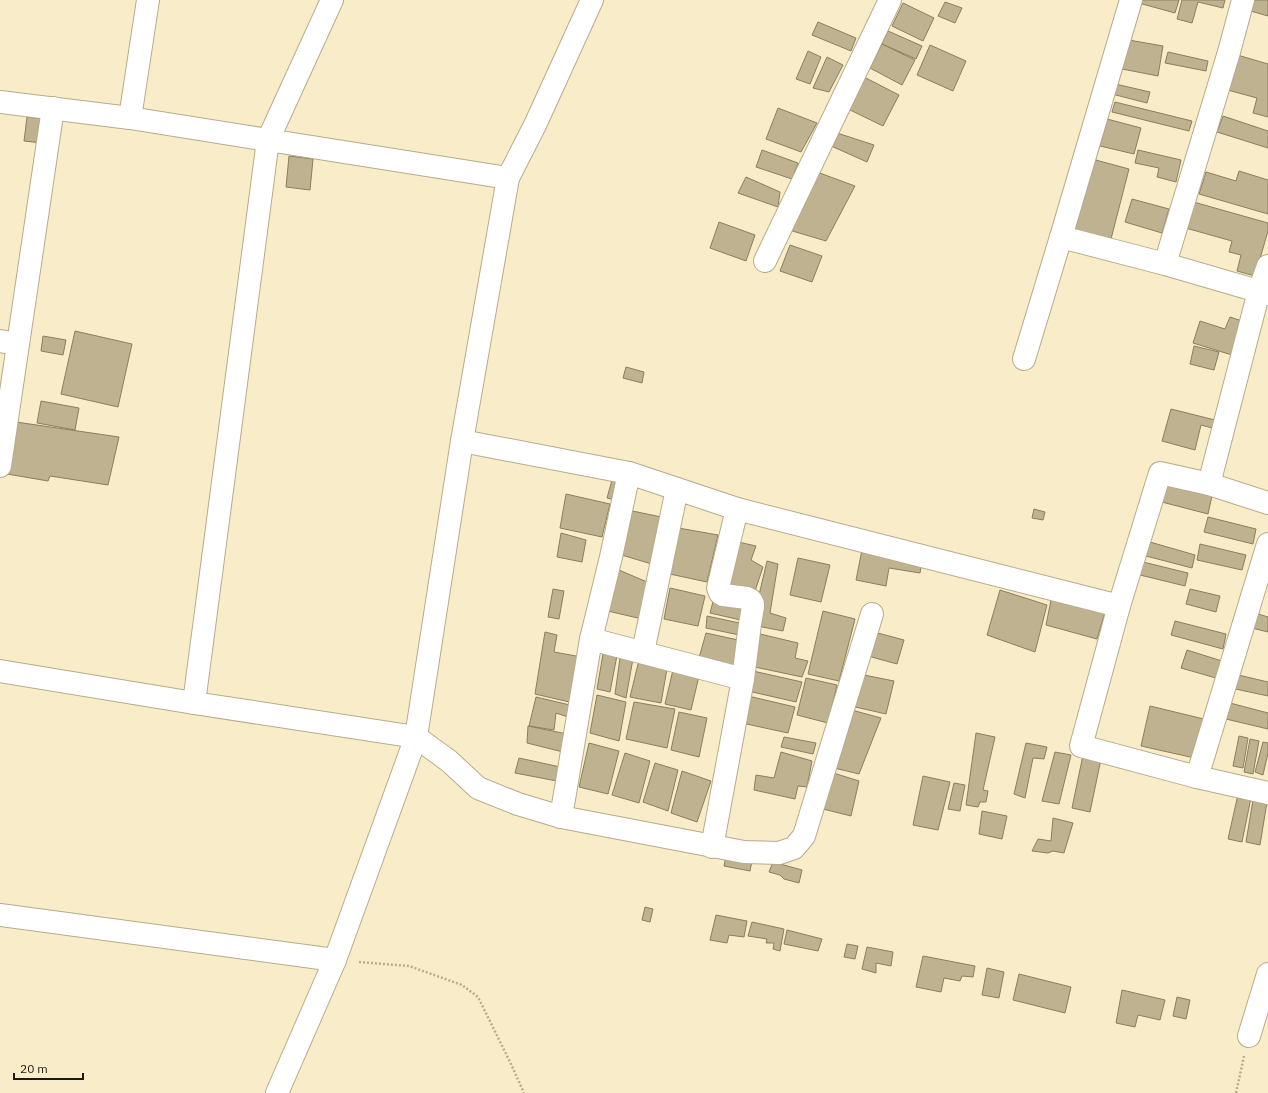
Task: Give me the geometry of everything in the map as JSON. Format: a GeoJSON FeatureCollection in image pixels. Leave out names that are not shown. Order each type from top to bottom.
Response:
{"type":"FeatureCollection","features":[{"type":"Feature","properties":{"kind":"street"},"geometry":{"type":"LineString","coordinates":[[130,118],[148,0]]}},
{"type":"Feature","properties":{"kind":"street"},"geometry":{"type":"LineString","coordinates":[[194,702],[268,140],[332,0]]}},
{"type":"Feature","properties":{"kind":"street"},"geometry":{"type":"LineString","coordinates":[[277,1093],[335,960],[416,736],[462,441],[508,178],[535,125],[592,0]]}},
{"type":"Feature","properties":{"kind":"street"},"geometry":{"type":"LineString","coordinates":[[765,261],[890,0]]}},
{"type":"Feature","properties":{"kind":"street"},"geometry":{"type":"LineString","coordinates":[[1024,359],[1131,0]]}},
{"type":"Feature","properties":{"kind":"street"},"geometry":{"type":"LineString","coordinates":[[1165,264],[1229,52],[1243,0]]}},
{"type":"Feature","properties":{"kind":"street"},"geometry":{"type":"LineString","coordinates":[[0,102],[130,118],[508,178]]}},
{"type":"Feature","properties":{"kind":"street"},"geometry":{"type":"LineString","coordinates":[[0,466],[9,342],[53,108]]}},
{"type":"Feature","properties":{"kind":"street"},"geometry":{"type":"LineString","coordinates":[[1061,236],[1264,292]]}},
{"type":"Feature","properties":{"kind":"street"},"geometry":{"type":"LineString","coordinates":[[1209,484],[1264,292],[1268,266]]}},
{"type":"Feature","properties":{"kind":"street"},"geometry":{"type":"LineString","coordinates":[[462,441],[629,473],[737,509],[1119,606]]}},
{"type":"Feature","properties":{"kind":"street"},"geometry":{"type":"LineString","coordinates":[[1268,503],[1209,484],[1160,472],[1119,606],[1081,746],[1197,777],[1268,793]]}},
{"type":"Feature","properties":{"kind":"street"},"geometry":{"type":"LineString","coordinates":[[561,817],[591,639],[629,473]]}},
{"type":"Feature","properties":{"kind":"street"},"geometry":{"type":"LineString","coordinates":[[642,652],[677,489]]}},
{"type":"Feature","properties":{"kind":"street"},"geometry":{"type":"LineString","coordinates":[[712,847],[743,679],[753,604],[747,598],[720,593],[718,588],[737,509]]}},
{"type":"Feature","properties":{"kind":"street"},"geometry":{"type":"LineString","coordinates":[[1197,777],[1268,544]]}},
{"type":"Feature","properties":{"kind":"street"},"geometry":{"type":"LineString","coordinates":[[0,671],[416,736],[449,761],[478,788],[518,804],[561,817],[712,847],[744,852],[779,853],[794,848],[804,836],[872,614]]}},
{"type":"Feature","properties":{"kind":"street"},"geometry":{"type":"LineString","coordinates":[[591,639],[743,679]]}},
{"type":"Feature","properties":{"kind":"street"},"geometry":{"type":"LineString","coordinates":[[0,915],[335,960]]}},
{"type":"Feature","properties":{"kind":"street"},"geometry":{"type":"LineString","coordinates":[[1249,1036],[1268,974]]}},
{"type":"Feature","properties":{"kind":"path"},"geometry":{"type":"LineString","coordinates":[[335,960],[409,966],[462,985],[478,997],[524,1093]]}},
{"type":"Feature","properties":{"kind":"path"},"geometry":{"type":"LineString","coordinates":[[1236,1093],[1249,1036]]}},
{"type":"Feature","properties":{"kind":"building"},"geometry":{"type":"Polygon","coordinates":[[[1135,0],[1179,0],[1175,13],[1135,2],[1135,0]]]}},
{"type":"Feature","properties":{"kind":"building"},"geometry":{"type":"Polygon","coordinates":[[[1182,0],[1225,0],[1223,8],[1198,2],[1192,23],[1177,19],[1182,0]]]}},
{"type":"Feature","properties":{"kind":"building"},"geometry":{"type":"Polygon","coordinates":[[[1249,0],[1268,0],[1268,16],[1247,10],[1249,0]]]}},
{"type":"Feature","properties":{"kind":"building"},"geometry":{"type":"Polygon","coordinates":[[[945,2],[962,8],[955,23],[938,16],[945,2]]]}},
{"type":"Feature","properties":{"kind":"building"},"geometry":{"type":"Polygon","coordinates":[[[903,3],[934,18],[923,41],[892,26],[903,3]]]}},
{"type":"Feature","properties":{"kind":"building"},"geometry":{"type":"Polygon","coordinates":[[[818,22],[856,38],[851,51],[812,35],[818,22]]]}},
{"type":"Feature","properties":{"kind":"building"},"geometry":{"type":"Polygon","coordinates":[[[888,31],[922,46],[916,59],[882,44],[888,31]]]}},
{"type":"Feature","properties":{"kind":"building"},"geometry":{"type":"Polygon","coordinates":[[[1123,39],[1163,46],[1158,76],[1117,68],[1123,39]]]}},
{"type":"Feature","properties":{"kind":"building"},"geometry":{"type":"Polygon","coordinates":[[[882,44],[915,60],[902,85],[870,68],[882,44]]]}},
{"type":"Feature","properties":{"kind":"building"},"geometry":{"type":"Polygon","coordinates":[[[930,45],[966,61],[953,91],[917,75],[930,45]]]}},
{"type":"Feature","properties":{"kind":"building"},"geometry":{"type":"Polygon","coordinates":[[[808,51],[821,57],[810,84],[796,79],[808,51]]]}},
{"type":"Feature","properties":{"kind":"building"},"geometry":{"type":"Polygon","coordinates":[[[1168,52],[1208,61],[1206,71],[1165,63],[1168,52]]]}},
{"type":"Feature","properties":{"kind":"building"},"geometry":{"type":"Polygon","coordinates":[[[1234,54],[1268,64],[1268,117],[1253,113],[1257,98],[1224,89],[1234,54]]]}},
{"type":"Feature","properties":{"kind":"building"},"geometry":{"type":"Polygon","coordinates":[[[827,57],[843,65],[829,92],[813,88],[827,57]]]}},
{"type":"Feature","properties":{"kind":"building"},"geometry":{"type":"Polygon","coordinates":[[[862,76],[899,95],[883,126],[846,108],[862,76]]]}},
{"type":"Feature","properties":{"kind":"building"},"geometry":{"type":"Polygon","coordinates":[[[1111,83],[1150,92],[1147,103],[1108,93],[1111,83]]]}},
{"type":"Feature","properties":{"kind":"building"},"geometry":{"type":"Polygon","coordinates":[[[1115,102],[1192,121],[1189,131],[1112,112],[1115,102]]]}},
{"type":"Feature","properties":{"kind":"building"},"geometry":{"type":"Polygon","coordinates":[[[778,108],[817,123],[801,152],[766,139],[778,108]]]}},
{"type":"Feature","properties":{"kind":"building"},"geometry":{"type":"Polygon","coordinates":[[[1223,116],[1268,131],[1268,148],[1217,132],[1223,116]]]}},
{"type":"Feature","properties":{"kind":"building"},"geometry":{"type":"Polygon","coordinates":[[[27,117],[45,119],[42,143],[24,141],[27,117]]]}},
{"type":"Feature","properties":{"kind":"building"},"geometry":{"type":"Polygon","coordinates":[[[1107,119],[1141,128],[1134,154],[1100,146],[1107,119]]]}},
{"type":"Feature","properties":{"kind":"building"},"geometry":{"type":"Polygon","coordinates":[[[834,132],[874,145],[867,162],[829,145],[834,132]]]}},
{"type":"Feature","properties":{"kind":"building"},"geometry":{"type":"Polygon","coordinates":[[[762,150],[798,163],[792,179],[756,167],[762,150]]]}},
{"type":"Feature","properties":{"kind":"building"},"geometry":{"type":"Polygon","coordinates":[[[1138,150],[1181,160],[1176,182],[1157,177],[1159,168],[1135,163],[1138,150]]]}},
{"type":"Feature","properties":{"kind":"building"},"geometry":{"type":"Polygon","coordinates":[[[289,156],[313,159],[310,190],[286,187],[289,156]]]}},
{"type":"Feature","properties":{"kind":"building"},"geometry":{"type":"Polygon","coordinates":[[[1092,159],[1129,169],[1111,239],[1073,229],[1092,159]]]}},
{"type":"Feature","properties":{"kind":"building"},"geometry":{"type":"Polygon","coordinates":[[[1239,171],[1268,180],[1268,214],[1199,194],[1206,172],[1236,181],[1239,171]]]}},
{"type":"Feature","properties":{"kind":"building"},"geometry":{"type":"Polygon","coordinates":[[[817,172],[855,186],[826,241],[789,230],[817,172]]]}},
{"type":"Feature","properties":{"kind":"building"},"geometry":{"type":"Polygon","coordinates":[[[746,177],[780,192],[778,207],[738,193],[746,177]]]}},
{"type":"Feature","properties":{"kind":"building"},"geometry":{"type":"Polygon","coordinates":[[[1132,199],[1169,209],[1162,233],[1125,222],[1132,199]]]}},
{"type":"Feature","properties":{"kind":"building"},"geometry":{"type":"Polygon","coordinates":[[[1190,201],[1268,223],[1268,231],[1255,276],[1237,271],[1241,255],[1229,252],[1232,241],[1182,227],[1190,201]]]}},
{"type":"Feature","properties":{"kind":"building"},"geometry":{"type":"Polygon","coordinates":[[[719,222],[755,235],[746,261],[710,248],[719,222]]]}},
{"type":"Feature","properties":{"kind":"building"},"geometry":{"type":"Polygon","coordinates":[[[790,245],[822,256],[812,282],[780,271],[790,245]]]}},
{"type":"Feature","properties":{"kind":"building"},"geometry":{"type":"Polygon","coordinates":[[[1230,317],[1242,321],[1232,355],[1193,343],[1200,321],[1225,329],[1230,317]]]}},
{"type":"Feature","properties":{"kind":"building"},"geometry":{"type":"Polygon","coordinates":[[[75,331],[132,344],[118,407],[61,394],[75,331]]]}},
{"type":"Feature","properties":{"kind":"building"},"geometry":{"type":"Polygon","coordinates":[[[43,336],[66,340],[63,355],[41,351],[43,336]]]}},
{"type":"Feature","properties":{"kind":"building"},"geometry":{"type":"Polygon","coordinates":[[[1194,346],[1219,352],[1214,370],[1190,364],[1194,346]]]}},
{"type":"Feature","properties":{"kind":"building"},"geometry":{"type":"Polygon","coordinates":[[[626,367],[644,372],[642,383],[623,378],[626,367]]]}},
{"type":"Feature","properties":{"kind":"building"},"geometry":{"type":"Polygon","coordinates":[[[41,401],[79,408],[75,430],[37,423],[41,401]]]}},
{"type":"Feature","properties":{"kind":"building"},"geometry":{"type":"Polygon","coordinates":[[[1171,409],[1215,420],[1212,428],[1201,425],[1195,450],[1162,441],[1171,409]]]}},
{"type":"Feature","properties":{"kind":"building"},"geometry":{"type":"Polygon","coordinates":[[[16,422],[119,437],[108,485],[50,476],[48,481],[7,474],[16,422]]]}},
{"type":"Feature","properties":{"kind":"building"},"geometry":{"type":"Polygon","coordinates":[[[614,473],[627,476],[621,501],[607,498],[614,473]]]}},
{"type":"Feature","properties":{"kind":"building"},"geometry":{"type":"Polygon","coordinates":[[[1162,483],[1212,496],[1208,514],[1158,501],[1162,483]]]}},
{"type":"Feature","properties":{"kind":"building"},"geometry":{"type":"Polygon","coordinates":[[[566,494],[610,504],[602,537],[560,528],[566,494]]]}},
{"type":"Feature","properties":{"kind":"building"},"geometry":{"type":"Polygon","coordinates":[[[623,509],[666,518],[655,565],[615,553],[623,509]]]}},
{"type":"Feature","properties":{"kind":"building"},"geometry":{"type":"Polygon","coordinates":[[[1034,509],[1045,512],[1043,520],[1032,518],[1034,509]]]}},
{"type":"Feature","properties":{"kind":"building"},"geometry":{"type":"Polygon","coordinates":[[[1208,517],[1256,529],[1253,544],[1204,532],[1208,517]]]}},
{"type":"Feature","properties":{"kind":"building"},"geometry":{"type":"Polygon","coordinates":[[[673,527],[718,535],[707,582],[665,573],[673,527]]]}},
{"type":"Feature","properties":{"kind":"building"},"geometry":{"type":"Polygon","coordinates":[[[561,533],[586,540],[582,562],[557,557],[561,533]]]}},
{"type":"Feature","properties":{"kind":"building"},"geometry":{"type":"Polygon","coordinates":[[[734,541],[756,546],[751,560],[763,567],[755,591],[725,584],[734,541]]]}},
{"type":"Feature","properties":{"kind":"building"},"geometry":{"type":"Polygon","coordinates":[[[1150,542],[1195,555],[1192,568],[1146,556],[1150,542]]]}},
{"type":"Feature","properties":{"kind":"building"},"geometry":{"type":"Polygon","coordinates":[[[1200,544],[1246,555],[1242,570],[1197,560],[1200,544]]]}},
{"type":"Feature","properties":{"kind":"building"},"geometry":{"type":"Polygon","coordinates":[[[862,550],[922,561],[920,573],[889,568],[886,586],[856,580],[862,550]]]}},
{"type":"Feature","properties":{"kind":"building"},"geometry":{"type":"Polygon","coordinates":[[[798,558],[830,565],[821,602],[790,595],[798,558]]]}},
{"type":"Feature","properties":{"kind":"building"},"geometry":{"type":"Polygon","coordinates":[[[767,561],[778,564],[770,613],[786,618],[783,631],[752,625],[767,561]]]}},
{"type":"Feature","properties":{"kind":"building"},"geometry":{"type":"Polygon","coordinates":[[[1143,562],[1188,573],[1185,586],[1140,575],[1143,562]]]}},
{"type":"Feature","properties":{"kind":"building"},"geometry":{"type":"Polygon","coordinates":[[[612,567],[647,582],[643,597],[649,600],[642,619],[599,609],[612,567]]]}},
{"type":"Feature","properties":{"kind":"building"},"geometry":{"type":"Polygon","coordinates":[[[670,588],[705,596],[698,626],[664,619],[670,588]]]}},
{"type":"Feature","properties":{"kind":"building"},"geometry":{"type":"Polygon","coordinates":[[[553,589],[564,591],[559,619],[548,617],[553,589]]]}},
{"type":"Feature","properties":{"kind":"building"},"geometry":{"type":"Polygon","coordinates":[[[1190,589],[1220,596],[1216,612],[1186,604],[1190,589]]]}},
{"type":"Feature","properties":{"kind":"building"},"geometry":{"type":"Polygon","coordinates":[[[1000,590],[1047,605],[1035,652],[987,635],[1000,590]]]}},
{"type":"Feature","properties":{"kind":"building"},"geometry":{"type":"Polygon","coordinates":[[[1052,595],[1106,609],[1097,639],[1046,625],[1052,595]]]}},
{"type":"Feature","properties":{"kind":"building"},"geometry":{"type":"Polygon","coordinates":[[[714,598],[749,605],[745,621],[710,613],[714,598]]]}},
{"type":"Feature","properties":{"kind":"building"},"geometry":{"type":"Polygon","coordinates":[[[823,611],[855,619],[839,681],[808,674],[823,611]]]}},
{"type":"Feature","properties":{"kind":"building"},"geometry":{"type":"Polygon","coordinates":[[[1255,613],[1268,617],[1268,632],[1252,628],[1255,613]]]}},
{"type":"Feature","properties":{"kind":"building"},"geometry":{"type":"Polygon","coordinates":[[[707,616],[744,624],[744,636],[706,628],[707,616]]]}},
{"type":"Feature","properties":{"kind":"building"},"geometry":{"type":"Polygon","coordinates":[[[1175,621],[1226,634],[1223,649],[1171,635],[1175,621]]]}},
{"type":"Feature","properties":{"kind":"building"},"geometry":{"type":"Polygon","coordinates":[[[545,632],[557,635],[554,652],[587,658],[578,704],[535,694],[545,632]]]}},
{"type":"Feature","properties":{"kind":"building"},"geometry":{"type":"Polygon","coordinates":[[[874,632],[904,640],[897,664],[868,656],[874,632]]]}},
{"type":"Feature","properties":{"kind":"building"},"geometry":{"type":"Polygon","coordinates":[[[706,633],[743,641],[737,667],[699,658],[706,633]]]}},
{"type":"Feature","properties":{"kind":"building"},"geometry":{"type":"Polygon","coordinates":[[[756,633],[798,643],[795,658],[808,661],[802,677],[750,666],[756,633]]]}},
{"type":"Feature","properties":{"kind":"building"},"geometry":{"type":"Polygon","coordinates":[[[604,648],[618,650],[610,692],[597,689],[604,648]]]}},
{"type":"Feature","properties":{"kind":"building"},"geometry":{"type":"Polygon","coordinates":[[[1187,650],[1222,661],[1216,678],[1181,668],[1187,650]]]}},
{"type":"Feature","properties":{"kind":"building"},"geometry":{"type":"Polygon","coordinates":[[[621,651],[634,653],[626,698],[615,694],[621,651]]]}},
{"type":"Feature","properties":{"kind":"building"},"geometry":{"type":"Polygon","coordinates":[[[640,656],[668,663],[661,703],[630,697],[640,656]]]}},
{"type":"Feature","properties":{"kind":"building"},"geometry":{"type":"Polygon","coordinates":[[[673,670],[699,676],[691,710],[665,704],[673,670]]]}},
{"type":"Feature","properties":{"kind":"building"},"geometry":{"type":"Polygon","coordinates":[[[753,671],[802,682],[796,702],[748,691],[753,671]]]}},
{"type":"Feature","properties":{"kind":"building"},"geometry":{"type":"Polygon","coordinates":[[[859,674],[894,681],[886,714],[851,706],[859,674]]]}},
{"type":"Feature","properties":{"kind":"building"},"geometry":{"type":"Polygon","coordinates":[[[1234,674],[1268,682],[1268,696],[1231,688],[1234,674]]]}},
{"type":"Feature","properties":{"kind":"building"},"geometry":{"type":"Polygon","coordinates":[[[806,678],[837,685],[828,723],[797,715],[806,678]]]}},
{"type":"Feature","properties":{"kind":"building"},"geometry":{"type":"Polygon","coordinates":[[[597,695],[626,702],[619,741],[590,733],[597,695]]]}},
{"type":"Feature","properties":{"kind":"building"},"geometry":{"type":"Polygon","coordinates":[[[748,696],[795,707],[788,733],[742,723],[748,696]]]}},
{"type":"Feature","properties":{"kind":"building"},"geometry":{"type":"Polygon","coordinates":[[[536,697],[570,705],[568,717],[556,713],[554,730],[529,726],[536,697]]]}},
{"type":"Feature","properties":{"kind":"building"},"geometry":{"type":"Polygon","coordinates":[[[634,702],[675,709],[667,748],[626,739],[634,702]]]}},
{"type":"Feature","properties":{"kind":"building"},"geometry":{"type":"Polygon","coordinates":[[[1230,703],[1268,713],[1268,729],[1226,719],[1230,703]]]}},
{"type":"Feature","properties":{"kind":"building"},"geometry":{"type":"Polygon","coordinates":[[[1150,706],[1208,720],[1199,759],[1141,746],[1150,706]]]}},
{"type":"Feature","properties":{"kind":"building"},"geometry":{"type":"Polygon","coordinates":[[[848,709],[881,718],[859,774],[830,767],[848,709]]]}},
{"type":"Feature","properties":{"kind":"building"},"geometry":{"type":"Polygon","coordinates":[[[679,712],[707,718],[699,757],[671,750],[679,712]]]}},
{"type":"Feature","properties":{"kind":"building"},"geometry":{"type":"Polygon","coordinates":[[[528,726],[572,735],[567,753],[527,743],[528,726]]]}},
{"type":"Feature","properties":{"kind":"building"},"geometry":{"type":"Polygon","coordinates":[[[976,733],[995,737],[983,790],[988,791],[986,802],[980,802],[978,807],[966,805],[976,733]]]}},
{"type":"Feature","properties":{"kind":"building"},"geometry":{"type":"Polygon","coordinates":[[[1239,736],[1248,738],[1243,768],[1233,766],[1239,736]]]}},
{"type":"Feature","properties":{"kind":"building"},"geometry":{"type":"Polygon","coordinates":[[[784,737],[816,743],[813,754],[781,747],[784,737]]]}},
{"type":"Feature","properties":{"kind":"building"},"geometry":{"type":"Polygon","coordinates":[[[1250,739],[1259,741],[1253,774],[1244,772],[1250,739]]]}},
{"type":"Feature","properties":{"kind":"building"},"geometry":{"type":"Polygon","coordinates":[[[1263,742],[1268,743],[1268,753],[1263,775],[1255,772],[1263,742]]]}},
{"type":"Feature","properties":{"kind":"building"},"geometry":{"type":"Polygon","coordinates":[[[589,743],[619,751],[608,794],[579,787],[589,743]]]}},
{"type":"Feature","properties":{"kind":"building"},"geometry":{"type":"Polygon","coordinates":[[[1026,743],[1047,747],[1044,759],[1033,758],[1025,798],[1014,794],[1026,743]]]}},
{"type":"Feature","properties":{"kind":"building"},"geometry":{"type":"Polygon","coordinates":[[[781,752],[812,761],[807,787],[798,786],[795,799],[754,790],[756,775],[774,778],[781,752]]]}},
{"type":"Feature","properties":{"kind":"building"},"geometry":{"type":"Polygon","coordinates":[[[1055,752],[1071,755],[1059,804],[1042,801],[1055,752]]]}},
{"type":"Feature","properties":{"kind":"building"},"geometry":{"type":"Polygon","coordinates":[[[625,753],[650,761],[639,803],[612,795],[625,753]]]}},
{"type":"Feature","properties":{"kind":"building"},"geometry":{"type":"Polygon","coordinates":[[[1083,755],[1101,759],[1090,812],[1072,808],[1083,755]]]}},
{"type":"Feature","properties":{"kind":"building"},"geometry":{"type":"Polygon","coordinates":[[[519,758],[565,768],[562,782],[515,773],[519,758]]]}},
{"type":"Feature","properties":{"kind":"building"},"geometry":{"type":"Polygon","coordinates":[[[655,763],[678,770],[668,811],[643,802],[655,763]]]}},
{"type":"Feature","properties":{"kind":"building"},"geometry":{"type":"Polygon","coordinates":[[[682,771],[711,781],[697,822],[671,813],[682,771]]]}},
{"type":"Feature","properties":{"kind":"building"},"geometry":{"type":"Polygon","coordinates":[[[827,771],[859,781],[851,816],[819,808],[827,771]]]}},
{"type":"Feature","properties":{"kind":"building"},"geometry":{"type":"Polygon","coordinates":[[[923,776],[950,782],[938,830],[913,825],[923,776]]]}},
{"type":"Feature","properties":{"kind":"building"},"geometry":{"type":"Polygon","coordinates":[[[954,783],[965,785],[960,811],[948,809],[954,783]]]}},
{"type":"Feature","properties":{"kind":"building"},"geometry":{"type":"Polygon","coordinates":[[[1239,790],[1252,793],[1242,842],[1228,839],[1239,790]]]}},
{"type":"Feature","properties":{"kind":"building"},"geometry":{"type":"Polygon","coordinates":[[[1254,794],[1268,796],[1260,845],[1246,842],[1254,794]]]}},
{"type":"Feature","properties":{"kind":"building"},"geometry":{"type":"Polygon","coordinates":[[[982,811],[1007,816],[1002,839],[979,834],[982,811]]]}},
{"type":"Feature","properties":{"kind":"building"},"geometry":{"type":"Polygon","coordinates":[[[1053,818],[1073,823],[1064,853],[1053,851],[1048,853],[1032,851],[1038,839],[1051,841],[1053,818]]]}},
{"type":"Feature","properties":{"kind":"building"},"geometry":{"type":"Polygon","coordinates":[[[727,851],[753,856],[750,871],[724,866],[727,851]]]}},
{"type":"Feature","properties":{"kind":"building"},"geometry":{"type":"Polygon","coordinates":[[[773,862],[802,870],[799,883],[784,879],[780,875],[769,872],[773,862]]]}},
{"type":"Feature","properties":{"kind":"building"},"geometry":{"type":"Polygon","coordinates":[[[645,907],[653,909],[650,922],[642,920],[645,907]]]}},
{"type":"Feature","properties":{"kind":"building"},"geometry":{"type":"Polygon","coordinates":[[[716,915],[747,921],[744,937],[729,935],[727,943],[710,940],[716,915]]]}},
{"type":"Feature","properties":{"kind":"building"},"geometry":{"type":"Polygon","coordinates":[[[752,922],[784,929],[780,951],[773,949],[774,943],[766,943],[767,939],[748,936],[752,922]]]}},
{"type":"Feature","properties":{"kind":"building"},"geometry":{"type":"Polygon","coordinates":[[[787,930],[822,939],[818,951],[784,944],[787,930]]]}},
{"type":"Feature","properties":{"kind":"building"},"geometry":{"type":"Polygon","coordinates":[[[847,944],[858,946],[855,959],[844,957],[847,944]]]}},
{"type":"Feature","properties":{"kind":"building"},"geometry":{"type":"Polygon","coordinates":[[[867,947],[893,952],[891,966],[876,963],[876,973],[862,969],[867,947]]]}},
{"type":"Feature","properties":{"kind":"building"},"geometry":{"type":"Polygon","coordinates":[[[923,956],[975,966],[973,977],[962,976],[960,981],[944,978],[941,992],[916,987],[923,956]]]}},
{"type":"Feature","properties":{"kind":"building"},"geometry":{"type":"Polygon","coordinates":[[[987,968],[1004,972],[999,998],[982,995],[987,968]]]}},
{"type":"Feature","properties":{"kind":"building"},"geometry":{"type":"Polygon","coordinates":[[[1019,974],[1071,987],[1065,1013],[1013,1000],[1019,974]]]}},
{"type":"Feature","properties":{"kind":"building"},"geometry":{"type":"Polygon","coordinates":[[[1122,990],[1165,1000],[1160,1020],[1138,1015],[1135,1027],[1116,1023],[1122,990]]]}},
{"type":"Feature","properties":{"kind":"building"},"geometry":{"type":"Polygon","coordinates":[[[1177,997],[1190,1000],[1186,1019],[1173,1016],[1177,997]]]}}]}
